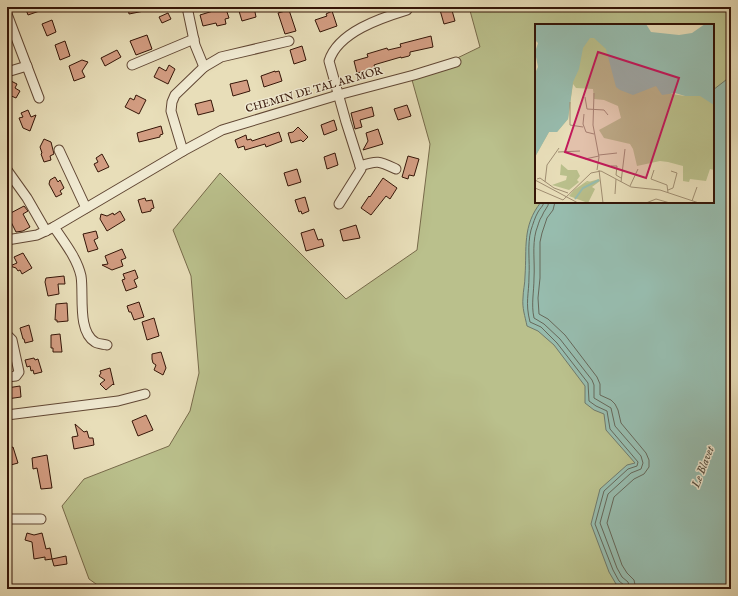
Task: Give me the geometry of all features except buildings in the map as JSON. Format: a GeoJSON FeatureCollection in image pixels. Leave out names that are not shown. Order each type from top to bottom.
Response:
{"type":"FeatureCollection","features":[{"type":"Feature","properties":{"kind":"street"},"geometry":{"type":"LineString","coordinates":[[187,7],[194,39],[204,67]]}},
{"type":"Feature","properties":{"kind":"street"},"geometry":{"type":"LineString","coordinates":[[339,204],[361,169],[329,61],[334,51],[359,29],[378,20],[407,10]]}},
{"type":"Feature","properties":{"kind":"street"},"geometry":{"type":"LineString","coordinates":[[7,14],[11,38],[26,66],[39,98]]}},
{"type":"Feature","properties":{"kind":"street"},"geometry":{"type":"LineString","coordinates":[[132,65],[194,39]]}},
{"type":"Feature","properties":{"kind":"street"},"geometry":{"type":"LineString","coordinates":[[183,151],[171,111],[172,102],[175,95],[204,67],[221,57],[289,41]]}},
{"type":"Feature","properties":{"kind":"street","name":"CHEMIN DE TAL AR MOR"},"geometry":{"type":"LineString","coordinates":[[7,240],[37,235],[50,229],[183,151],[222,130],[338,95],[414,75],[456,62]]}},
{"type":"Feature","properties":{"kind":"street"},"geometry":{"type":"LineString","coordinates":[[7,72],[26,66]]}},
{"type":"Feature","properties":{"kind":"street"},"geometry":{"type":"LineString","coordinates":[[59,150],[86,208]]}},
{"type":"Feature","properties":{"kind":"street"},"geometry":{"type":"LineString","coordinates":[[360,166],[375,161],[396,169]]}},
{"type":"Feature","properties":{"kind":"street"},"geometry":{"type":"LineString","coordinates":[[7,170],[50,229],[75,260],[80,276],[83,318],[86,332],[94,341],[106,345]]}},
{"type":"Feature","properties":{"kind":"street"},"geometry":{"type":"LineString","coordinates":[[7,335],[12,340],[19,372],[16,376],[7,377]]}},
{"type":"Feature","properties":{"kind":"street"},"geometry":{"type":"LineString","coordinates":[[7,415],[118,401],[145,394]]}},
{"type":"Feature","properties":{"kind":"street"},"geometry":{"type":"LineString","coordinates":[[7,519],[41,519]]}},
{"type":"Feature","properties":{"kind":"green space"},"geometry":{"type":"Polygon","coordinates":[[[469,7],[731,7],[731,208],[640,436],[616,584],[623,589],[103,589],[89,579],[62,506],[84,479],[169,446],[190,411],[199,373],[191,276],[173,230],[220,173],[346,299],[417,250],[430,144],[412,80],[480,47],[469,7]]]}},
{"type":"Feature","properties":{"kind":"water","name":"Le Blavet"},"geometry":{"type":"Polygon","coordinates":[[[731,76],[731,589],[623,589],[616,584],[609,572],[591,524],[600,489],[627,465],[635,463],[606,430],[604,414],[594,410],[585,403],[585,386],[554,345],[538,331],[527,326],[524,312],[523,293],[528,229],[535,211],[540,203],[714,203],[714,89],[731,76]]]}}]}
